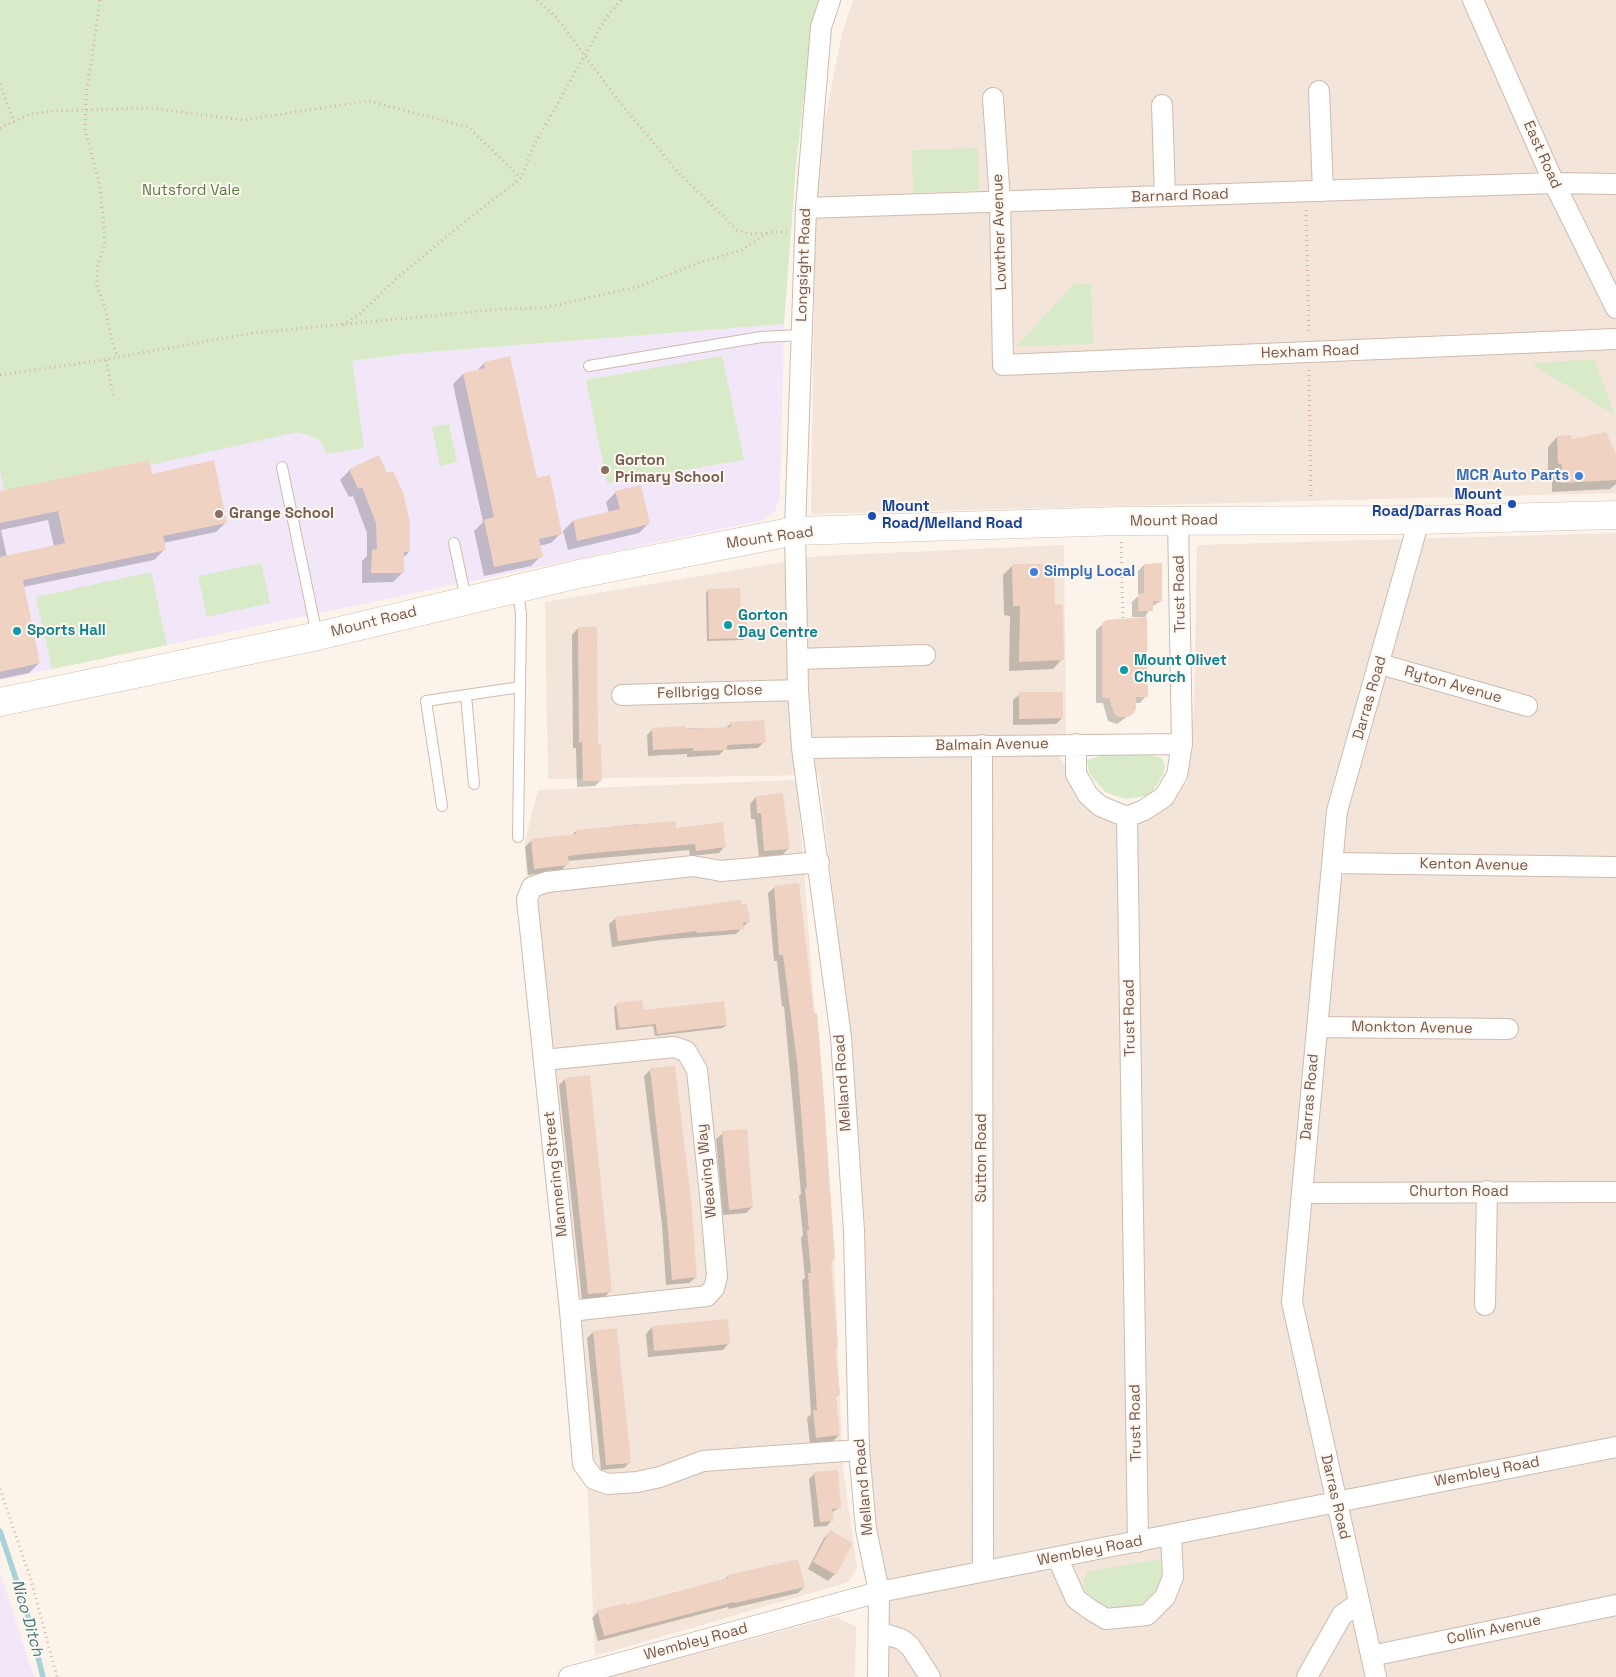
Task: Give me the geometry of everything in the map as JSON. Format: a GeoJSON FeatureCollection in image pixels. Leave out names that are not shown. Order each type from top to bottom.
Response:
{"type":"FeatureCollection","features":[{"type":"Feature","properties":{"kind":"main road","name":"Mount Road"},"geometry":{"type":"LineString","coordinates":[[0,702],[318,636],[517,588],[666,556],[795,532],[1121,521],[1419,520],[1616,515]]}},
{"type":"Feature","properties":{"kind":"street","name":"Longsight Road"},"geometry":{"type":"LineString","coordinates":[[795,532],[806,208],[821,28],[830,0]]}},
{"type":"Feature","properties":{"kind":"street","name":"East Road"},"geometry":{"type":"LineString","coordinates":[[1473,0],[1554,183],[1616,308]]}},
{"type":"Feature","properties":{"kind":"street"},"geometry":{"type":"LineString","coordinates":[[1319,91],[1323,191]]}},
{"type":"Feature","properties":{"kind":"street","name":"Lowther Avenue"},"geometry":{"type":"LineString","coordinates":[[993,98],[1000,202],[1003,365]]}},
{"type":"Feature","properties":{"kind":"street"},"geometry":{"type":"LineString","coordinates":[[1162,105],[1165,196]]}},
{"type":"Feature","properties":{"kind":"street","name":"Barnard Road"},"geometry":{"type":"LineString","coordinates":[[806,208],[1554,183],[1616,184]]}},
{"type":"Feature","properties":{"kind":"street","name":"Hexham Road"},"geometry":{"type":"LineString","coordinates":[[1003,365],[1616,339]]}},
{"type":"Feature","properties":{"kind":"street","name":"Trust Road"},"geometry":{"type":"LineString","coordinates":[[1138,1542],[1127,816],[1144,810],[1164,797],[1176,775],[1182,744],[1178,520]]}},
{"type":"Feature","properties":{"kind":"street","name":"Darras Road"},"geometry":{"type":"LineString","coordinates":[[1376,1677],[1292,1302],[1337,811],[1380,664],[1419,520]]}},
{"type":"Feature","properties":{"kind":"street","name":"Melland Road"},"geometry":{"type":"LineString","coordinates":[[795,532],[798,690],[802,748],[819,862],[841,1047],[854,1231],[859,1450],[866,1529],[879,1592],[878,1677]]}},
{"type":"Feature","properties":{"kind":"street"},"geometry":{"type":"LineString","coordinates":[[797,659],[925,656]]}},
{"type":"Feature","properties":{"kind":"street","name":"Ryton Avenue"},"geometry":{"type":"LineString","coordinates":[[1380,664],[1527,706]]}},
{"type":"Feature","properties":{"kind":"street","name":"Fellbrigg Close"},"geometry":{"type":"LineString","coordinates":[[622,695],[798,690]]}},
{"type":"Feature","properties":{"kind":"street"},"geometry":{"type":"LineString","coordinates":[[1076,744],[1076,774],[1088,795],[1100,806],[1127,816]]}},
{"type":"Feature","properties":{"kind":"street","name":"Balmain Avenue"},"geometry":{"type":"LineString","coordinates":[[802,748],[1182,744]]}},
{"type":"Feature","properties":{"kind":"street","name":"Sutton Road"},"geometry":{"type":"LineString","coordinates":[[982,745],[983,1571]]}},
{"type":"Feature","properties":{"kind":"street","name":"Mannering Street"},"geometry":{"type":"LineString","coordinates":[[819,862],[721,870],[693,866],[547,882],[532,887],[527,899],[570,1311],[583,1464],[594,1478],[608,1484],[637,1482],[660,1477],[703,1461],[859,1450]]}},
{"type":"Feature","properties":{"kind":"street","name":"Kenton Avenue"},"geometry":{"type":"LineString","coordinates":[[1332,863],[1616,867]]}},
{"type":"Feature","properties":{"kind":"street","name":"Monkton Avenue"},"geometry":{"type":"LineString","coordinates":[[1317,1027],[1508,1029]]}},
{"type":"Feature","properties":{"kind":"street","name":"Weaving Way"},"geometry":{"type":"LineString","coordinates":[[544,1060],[674,1046],[686,1051],[696,1070],[710,1195],[718,1276],[714,1288],[707,1296],[570,1311]]}},
{"type":"Feature","properties":{"kind":"street"},"geometry":{"type":"LineString","coordinates":[[1485,1305],[1487,1191]]}},
{"type":"Feature","properties":{"kind":"street","name":"Churton Road"},"geometry":{"type":"LineString","coordinates":[[1303,1193],[1616,1192]]}},
{"type":"Feature","properties":{"kind":"street","name":"Wembley Road"},"geometry":{"type":"LineString","coordinates":[[569,1677],[879,1592],[1616,1447]]}},
{"type":"Feature","properties":{"kind":"street"},"geometry":{"type":"LineString","coordinates":[[1057,1557],[1076,1599],[1091,1610],[1106,1619],[1139,1616],[1146,1614],[1164,1597],[1173,1577],[1171,1536]]}},
{"type":"Feature","properties":{"kind":"street"},"geometry":{"type":"LineString","coordinates":[[1307,1677],[1342,1615],[1359,1603]]}},
{"type":"Feature","properties":{"kind":"street","name":"Collin Avenue"},"geometry":{"type":"LineString","coordinates":[[1371,1656],[1616,1605]]}},
{"type":"Feature","properties":{"kind":"street"},"geometry":{"type":"LineString","coordinates":[[879,1635],[888,1635],[901,1639],[910,1646],[930,1677]]}},
{"type":"Feature","properties":{"kind":"lane"},"geometry":{"type":"LineString","coordinates":[[589,366],[762,337],[802,335]]}},
{"type":"Feature","properties":{"kind":"lane"},"geometry":{"type":"LineString","coordinates":[[282,467],[318,636]]}},
{"type":"Feature","properties":{"kind":"lane"},"geometry":{"type":"LineString","coordinates":[[454,543],[466,600]]}},
{"type":"Feature","properties":{"kind":"lane"},"geometry":{"type":"LineString","coordinates":[[517,588],[521,614],[518,837]]}},
{"type":"Feature","properties":{"kind":"lane"},"geometry":{"type":"LineString","coordinates":[[442,806],[426,701],[520,687]]}},
{"type":"Feature","properties":{"kind":"lane"},"geometry":{"type":"LineString","coordinates":[[466,695],[474,784]]}},
{"type":"Feature","properties":{"kind":"path"},"geometry":{"type":"LineString","coordinates":[[100,0],[85,110],[85,129],[99,182],[104,225],[105,243],[97,267],[97,286],[118,357]]}},
{"type":"Feature","properties":{"kind":"path"},"geometry":{"type":"LineString","coordinates":[[537,0],[557,18],[625,109],[676,170],[737,230],[750,234],[806,230]]}},
{"type":"Feature","properties":{"kind":"path"},"geometry":{"type":"LineString","coordinates":[[343,326],[360,313],[396,278],[521,178],[534,145],[584,55],[606,18],[621,0]]}},
{"type":"Feature","properties":{"kind":"path"},"geometry":{"type":"LineString","coordinates":[[0,84],[14,122]]}},
{"type":"Feature","properties":{"kind":"path"},"geometry":{"type":"LineString","coordinates":[[0,128],[30,114],[150,108],[243,120],[368,101],[468,127],[521,178]]}},
{"type":"Feature","properties":{"kind":"path"},"geometry":{"type":"LineString","coordinates":[[0,375],[106,359],[253,333],[343,326],[501,309],[543,308],[637,287],[701,262],[742,250],[769,232]]}},
{"type":"Feature","properties":{"kind":"path"},"geometry":{"type":"LineString","coordinates":[[106,359],[113,396]]}},
{"type":"Feature","properties":{"kind":"path"},"geometry":{"type":"LineString","coordinates":[[1121,521],[1123,619]]}},
{"type":"Feature","properties":{"kind":"path"},"geometry":{"type":"LineString","coordinates":[[0,1489],[32,1580],[57,1677]]}},
{"type":"Feature","properties":{"kind":"path"},"geometry":{"type":"LineString","coordinates":[[0,1507],[4,1500]]}},
{"type":"Feature","properties":{"kind":"shaded area"},"geometry":{"type":"Polygon","coordinates":[[[853,0],[1616,0],[1616,493],[811,514],[816,166],[842,33],[853,0]]]}},
{"type":"Feature","properties":{"kind":"shaded area"},"geometry":{"type":"Polygon","coordinates":[[[784,324],[780,497],[775,511],[763,520],[0,680],[0,416],[113,396],[403,354],[784,324]]]}},
{"type":"Feature","properties":{"kind":"shaded area"},"geometry":{"type":"Polygon","coordinates":[[[1616,533],[1616,1677],[870,1677],[870,1430],[844,985],[819,775],[548,779],[545,602],[819,556],[1064,545],[1066,731],[1060,758],[1088,797],[1148,820],[1187,783],[1194,707],[1197,545],[1616,533]]]}},
{"type":"Feature","properties":{"kind":"shaded area"},"geometry":{"type":"Polygon","coordinates":[[[797,780],[835,1277],[843,1469],[857,1567],[849,1582],[595,1656],[584,1411],[536,901],[526,876],[525,840],[538,790],[797,780]]]}},
{"type":"Feature","properties":{"kind":"shaded area"},"geometry":{"type":"Polygon","coordinates":[[[0,1572],[34,1677],[0,1677],[0,1572]]]}},
{"type":"Feature","properties":{"kind":"shaded area"},"geometry":{"type":"Polygon","coordinates":[[[835,1617],[856,1626],[855,1677],[609,1677],[835,1617]]]}},
{"type":"Feature","properties":{"kind":"green space","name":"Nutsford Vale"},"geometry":{"type":"Polygon","coordinates":[[[0,0],[819,0],[811,37],[796,165],[784,324],[403,354],[352,361],[364,448],[326,454],[322,444],[316,438],[298,432],[150,465],[148,460],[4,491],[0,470],[0,0]]]}},
{"type":"Feature","properties":{"kind":"green space"},"geometry":{"type":"Polygon","coordinates":[[[978,148],[979,190],[913,193],[912,150],[978,148]]]}},
{"type":"Feature","properties":{"kind":"green space"},"geometry":{"type":"Polygon","coordinates":[[[1074,284],[1091,284],[1093,344],[1017,346],[1074,284]]]}},
{"type":"Feature","properties":{"kind":"green space"},"geometry":{"type":"Polygon","coordinates":[[[722,356],[744,460],[607,483],[586,380],[722,356]]]}},
{"type":"Feature","properties":{"kind":"green space"},"geometry":{"type":"Polygon","coordinates":[[[1594,359],[1615,415],[1531,364],[1594,359]]]}},
{"type":"Feature","properties":{"kind":"green space"},"geometry":{"type":"Polygon","coordinates":[[[449,424],[457,462],[440,466],[432,427],[449,424]]]}},
{"type":"Feature","properties":{"kind":"green space"},"geometry":{"type":"Polygon","coordinates":[[[261,563],[270,603],[207,617],[198,576],[261,563]]]}},
{"type":"Feature","properties":{"kind":"green space"},"geometry":{"type":"Polygon","coordinates":[[[151,572],[167,645],[52,669],[36,597],[151,572]]]}},
{"type":"Feature","properties":{"kind":"green space"},"geometry":{"type":"Polygon","coordinates":[[[1144,754],[1162,758],[1165,766],[1163,775],[1153,791],[1146,796],[1125,799],[1105,792],[1089,773],[1087,760],[1103,755],[1144,754]]]}},
{"type":"Feature","properties":{"kind":"green space"},"geometry":{"type":"Polygon","coordinates":[[[1159,1559],[1163,1567],[1160,1590],[1154,1598],[1136,1610],[1115,1610],[1096,1600],[1086,1591],[1083,1581],[1087,1572],[1159,1559]]]}},
{"type":"Feature","properties":{"kind":"building"},"geometry":{"type":"Polygon","coordinates":[[[510,356],[537,478],[550,475],[562,534],[539,539],[543,557],[494,567],[484,520],[494,517],[463,373],[485,368],[484,362],[510,356]]]}},
{"type":"Feature","properties":{"kind":"building"},"geometry":{"type":"Polygon","coordinates":[[[1606,432],[1616,455],[1616,480],[1561,483],[1562,465],[1558,463],[1557,436],[1571,435],[1572,439],[1606,432]]]}},
{"type":"Feature","properties":{"kind":"building"},"geometry":{"type":"Polygon","coordinates":[[[379,455],[387,473],[393,471],[403,492],[410,522],[410,552],[404,552],[404,573],[371,573],[372,550],[377,549],[376,523],[362,487],[358,489],[349,469],[379,455]]]}},
{"type":"Feature","properties":{"kind":"building"},"geometry":{"type":"Polygon","coordinates":[[[149,460],[152,474],[214,460],[227,523],[163,536],[166,550],[23,580],[40,663],[0,672],[0,557],[65,543],[58,511],[0,523],[0,491],[149,460]]]}},
{"type":"Feature","properties":{"kind":"building"},"geometry":{"type":"Polygon","coordinates":[[[641,485],[650,524],[577,541],[573,520],[620,509],[615,491],[641,485]]]}},
{"type":"Feature","properties":{"kind":"building"},"geometry":{"type":"Polygon","coordinates":[[[1162,563],[1162,601],[1153,601],[1153,611],[1138,611],[1138,594],[1144,593],[1144,564],[1162,563]]]}},
{"type":"Feature","properties":{"kind":"building"},"geometry":{"type":"Polygon","coordinates":[[[1012,564],[1054,564],[1055,604],[1063,605],[1064,660],[1019,662],[1020,606],[1013,606],[1012,564]]]}},
{"type":"Feature","properties":{"kind":"building","name":"Gorton Day Centre"},"geometry":{"type":"Polygon","coordinates":[[[740,588],[741,613],[747,612],[747,638],[709,639],[708,589],[740,588]]]}},
{"type":"Feature","properties":{"kind":"building","name":"Mount Olivet Church"},"geometry":{"type":"Polygon","coordinates":[[[1147,617],[1148,697],[1136,697],[1136,709],[1133,714],[1129,717],[1119,717],[1114,714],[1109,698],[1102,698],[1102,623],[1107,620],[1147,617]]]}},
{"type":"Feature","properties":{"kind":"building"},"geometry":{"type":"Polygon","coordinates":[[[578,627],[597,627],[598,745],[601,745],[602,781],[583,781],[582,742],[579,742],[578,627]]]}},
{"type":"Feature","properties":{"kind":"building"},"geometry":{"type":"Polygon","coordinates":[[[1019,692],[1063,692],[1063,718],[1019,719],[1019,692]]]}},
{"type":"Feature","properties":{"kind":"building"},"geometry":{"type":"Polygon","coordinates":[[[764,720],[766,743],[727,745],[727,750],[693,751],[693,748],[653,750],[652,728],[686,726],[686,729],[731,727],[730,722],[764,720]]]}},
{"type":"Feature","properties":{"kind":"building"},"geometry":{"type":"Polygon","coordinates":[[[783,793],[790,849],[764,851],[761,813],[757,813],[756,796],[783,793]]]}},
{"type":"Feature","properties":{"kind":"building"},"geometry":{"type":"Polygon","coordinates":[[[675,821],[676,828],[723,822],[726,847],[696,851],[695,844],[593,853],[568,856],[569,865],[534,869],[531,839],[576,834],[576,830],[675,821]]]}},
{"type":"Feature","properties":{"kind":"building"},"geometry":{"type":"Polygon","coordinates":[[[799,883],[814,1013],[817,1013],[823,1086],[835,1259],[831,1260],[838,1347],[835,1348],[840,1394],[836,1395],[840,1435],[816,1438],[813,1410],[817,1410],[808,1273],[811,1273],[805,1189],[807,1188],[797,1061],[783,955],[779,955],[774,886],[799,883]]]}},
{"type":"Feature","properties":{"kind":"building"},"geometry":{"type":"Polygon","coordinates":[[[741,900],[741,904],[747,904],[750,922],[743,923],[744,929],[697,933],[696,931],[618,941],[615,917],[741,900]]]}},
{"type":"Feature","properties":{"kind":"building"},"geometry":{"type":"Polygon","coordinates":[[[642,1000],[644,1010],[724,1001],[727,1025],[657,1034],[656,1024],[619,1028],[616,1003],[642,1000]]]}},
{"type":"Feature","properties":{"kind":"building"},"geometry":{"type":"Polygon","coordinates":[[[675,1066],[691,1199],[697,1277],[672,1280],[650,1068],[675,1066]]]}},
{"type":"Feature","properties":{"kind":"building"},"geometry":{"type":"Polygon","coordinates":[[[590,1075],[612,1292],[588,1294],[565,1078],[590,1075]]]}},
{"type":"Feature","properties":{"kind":"building"},"geometry":{"type":"Polygon","coordinates":[[[747,1129],[753,1207],[729,1210],[722,1131],[747,1129]]]}},
{"type":"Feature","properties":{"kind":"building"},"geometry":{"type":"Polygon","coordinates":[[[728,1319],[730,1344],[654,1351],[652,1326],[728,1319]]]}},
{"type":"Feature","properties":{"kind":"building"},"geometry":{"type":"Polygon","coordinates":[[[617,1328],[631,1463],[606,1465],[593,1331],[617,1328]]]}},
{"type":"Feature","properties":{"kind":"building"},"geometry":{"type":"Polygon","coordinates":[[[838,1470],[841,1508],[832,1509],[834,1521],[820,1522],[814,1472],[838,1470]]]}},
{"type":"Feature","properties":{"kind":"building"},"geometry":{"type":"Polygon","coordinates":[[[830,1530],[853,1543],[836,1575],[813,1562],[830,1530]]]}},
{"type":"Feature","properties":{"kind":"building"},"geometry":{"type":"Polygon","coordinates":[[[798,1559],[805,1587],[734,1602],[604,1636],[597,1610],[626,1603],[627,1605],[728,1578],[728,1575],[798,1559]]]}},
{"type":"Feature","properties":{"kind":"waterway","name":"Nico Ditch"},"geometry":{"type":"LineString","coordinates":[[0,1531],[26,1609],[43,1677]]}},
{"type":"Feature","properties":{"kind":"place","name":"Gorton Primary School"},"geometry":{"type":"Point","coordinates":[605,470]}},
{"type":"Feature","properties":{"kind":"place","name":"MCR Auto Parts"},"geometry":{"type":"Point","coordinates":[1579,476]}},
{"type":"Feature","properties":{"kind":"place","name":"Mount Road/Darras Road"},"geometry":{"type":"Point","coordinates":[1512,504]}},
{"type":"Feature","properties":{"kind":"place","name":"Grange School"},"geometry":{"type":"Point","coordinates":[219,514]}},
{"type":"Feature","properties":{"kind":"place","name":"Mount Road/Melland Road"},"geometry":{"type":"Point","coordinates":[872,516]}},
{"type":"Feature","properties":{"kind":"place","name":"Simply Local"},"geometry":{"type":"Point","coordinates":[1034,572]}},
{"type":"Feature","properties":{"kind":"place","name":"Gorton Day Centre"},"geometry":{"type":"Point","coordinates":[728,625]}},
{"type":"Feature","properties":{"kind":"place","name":"Sports Hall"},"geometry":{"type":"Point","coordinates":[17,631]}},
{"type":"Feature","properties":{"kind":"place","name":"Mount Olivet Church"},"geometry":{"type":"Point","coordinates":[1124,670]}}]}
